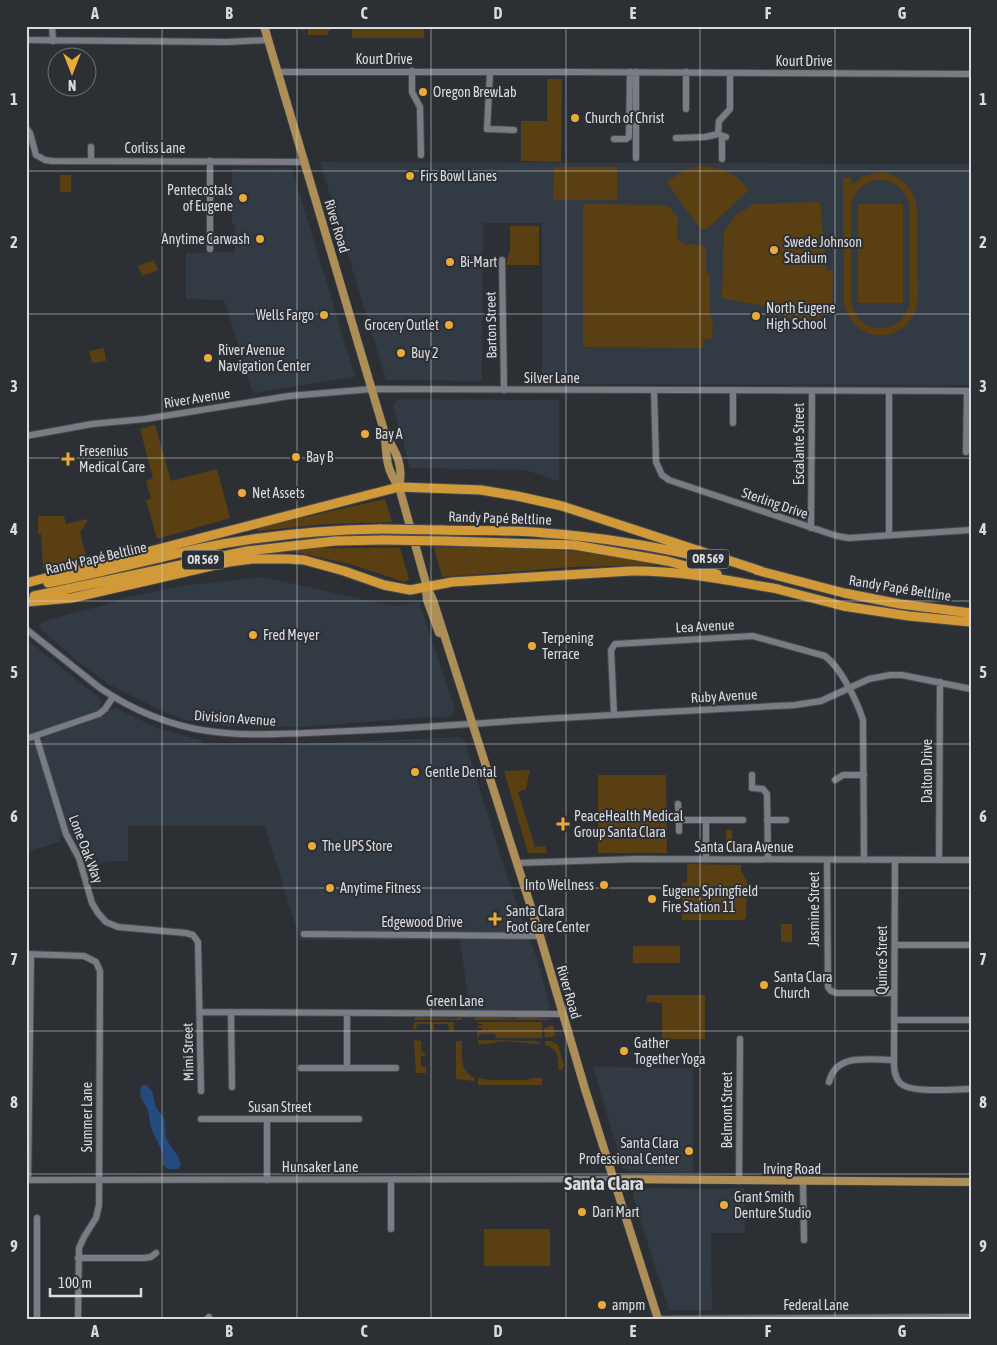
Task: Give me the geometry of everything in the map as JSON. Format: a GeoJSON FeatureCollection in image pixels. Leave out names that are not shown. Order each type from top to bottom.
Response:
{"type":"FeatureCollection","features":[{"type":"Feature","properties":{"kind":"highway"},"geometry":{"type":"LineString","coordinates":[[26,583],[399,487],[481,490],[562,506],[760,571]]}},
{"type":"Feature","properties":{"kind":"highway","name":"Randy Papé Beltline"},"geometry":{"type":"LineString","coordinates":[[26,587],[81,577],[197,549],[260,538],[322,531],[442,530],[543,533],[618,541],[670,550],[844,593],[900,604],[971,613]]}},
{"type":"Feature","properties":{"kind":"highway","name":"Randy Papé Beltline"},"geometry":{"type":"LineString","coordinates":[[26,598],[248,551],[327,542],[383,540],[446,541],[574,545],[667,561],[843,606],[909,616],[971,622]]}},
{"type":"Feature","properties":{"kind":"highway"},"geometry":{"type":"LineString","coordinates":[[26,602],[72,598],[252,559],[304,560],[398,588],[414,590],[452,582],[657,570],[778,589]]}},
{"type":"Feature","properties":{"kind":"main road","name":"River Road"},"geometry":{"type":"LineString","coordinates":[[264,26],[385,434],[396,453],[402,475],[399,487],[429,604],[443,645],[456,672],[540,936],[613,1179],[658,1319]]}},
{"type":"Feature","properties":{"kind":"main road","name":"Irving Road"},"geometry":{"type":"LineString","coordinates":[[613,1179],[971,1182]]}},
{"type":"Feature","properties":{"kind":"street"},"geometry":{"type":"LineString","coordinates":[[52,26],[54,41]]}},
{"type":"Feature","properties":{"kind":"street"},"geometry":{"type":"LineString","coordinates":[[26,40],[227,42],[268,40]]}},
{"type":"Feature","properties":{"kind":"street","name":"Kourt Drive"},"geometry":{"type":"LineString","coordinates":[[278,72],[971,74]]}},
{"type":"Feature","properties":{"kind":"street"},"geometry":{"type":"LineString","coordinates":[[412,72],[412,92],[420,107],[421,155]]}},
{"type":"Feature","properties":{"kind":"street"},"geometry":{"type":"LineString","coordinates":[[490,72],[487,129],[514,130]]}},
{"type":"Feature","properties":{"kind":"street"},"geometry":{"type":"LineString","coordinates":[[614,139],[626,139],[629,136],[633,72]]}},
{"type":"Feature","properties":{"kind":"street"},"geometry":{"type":"LineString","coordinates":[[633,72],[636,158]]}},
{"type":"Feature","properties":{"kind":"street"},"geometry":{"type":"LineString","coordinates":[[686,72],[686,109]]}},
{"type":"Feature","properties":{"kind":"street"},"geometry":{"type":"LineString","coordinates":[[722,159],[722,136],[719,122],[730,109],[730,73]]}},
{"type":"Feature","properties":{"kind":"street","name":"Corliss Lane"},"geometry":{"type":"LineString","coordinates":[[26,128],[30,133],[34,152],[39,158],[52,161],[305,162]]}},
{"type":"Feature","properties":{"kind":"street"},"geometry":{"type":"LineString","coordinates":[[676,138],[722,136]]}},
{"type":"Feature","properties":{"kind":"street"},"geometry":{"type":"LineString","coordinates":[[91,147],[91,161]]}},
{"type":"Feature","properties":{"kind":"street"},"geometry":{"type":"LineString","coordinates":[[210,161],[210,249]]}},
{"type":"Feature","properties":{"kind":"street","name":"Barton Street"},"geometry":{"type":"LineString","coordinates":[[502,260],[504,390]]}},
{"type":"Feature","properties":{"kind":"street","name":"Silver Lane"},"geometry":{"type":"LineString","coordinates":[[372,389],[969,391]]}},
{"type":"Feature","properties":{"kind":"street","name":"River Avenue"},"geometry":{"type":"LineString","coordinates":[[26,436],[92,424],[145,419],[289,396],[372,389]]}},
{"type":"Feature","properties":{"kind":"street","name":"Sterling Drive"},"geometry":{"type":"LineString","coordinates":[[654,390],[656,462],[662,475],[669,480],[832,535],[849,538],[971,530]]}},
{"type":"Feature","properties":{"kind":"street"},"geometry":{"type":"LineString","coordinates":[[733,390],[733,423]]}},
{"type":"Feature","properties":{"kind":"street","name":"Escalante Street"},"geometry":{"type":"LineString","coordinates":[[811,528],[812,390]]}},
{"type":"Feature","properties":{"kind":"street"},"geometry":{"type":"LineString","coordinates":[[889,391],[889,535]]}},
{"type":"Feature","properties":{"kind":"street"},"geometry":{"type":"LineString","coordinates":[[966,452],[969,391]]}},
{"type":"Feature","properties":{"kind":"street","name":"Division Avenue"},"geometry":{"type":"LineString","coordinates":[[26,629],[100,688],[153,716],[173,724],[231,734],[387,730],[472,724]]}},
{"type":"Feature","properties":{"kind":"street","name":"Lea Avenue"},"geometry":{"type":"LineString","coordinates":[[614,715],[611,650],[612,646],[618,643],[757,636],[824,656],[836,666],[848,689]]}},
{"type":"Feature","properties":{"kind":"street","name":"Ruby Avenue"},"geometry":{"type":"LineString","coordinates":[[472,724],[795,705],[821,701],[869,679],[890,675],[902,675],[971,689]]}},
{"type":"Feature","properties":{"kind":"street","name":"Dalton Drive"},"geometry":{"type":"LineString","coordinates":[[940,682],[940,860]]}},
{"type":"Feature","properties":{"kind":"street"},"geometry":{"type":"LineString","coordinates":[[848,689],[863,720],[864,860]]}},
{"type":"Feature","properties":{"kind":"street"},"geometry":{"type":"LineString","coordinates":[[26,739],[99,714],[114,696]]}},
{"type":"Feature","properties":{"kind":"street","name":"Lone Oak Way"},"geometry":{"type":"LineString","coordinates":[[36,736],[66,834],[78,856],[96,910],[106,922],[118,927],[186,933],[194,937],[198,942],[199,949],[200,1012]]}},
{"type":"Feature","properties":{"kind":"street"},"geometry":{"type":"LineString","coordinates":[[752,775],[752,788],[761,789],[767,793],[768,859]]}},
{"type":"Feature","properties":{"kind":"street"},"geometry":{"type":"LineString","coordinates":[[835,780],[843,775],[864,775]]}},
{"type":"Feature","properties":{"kind":"street"},"geometry":{"type":"LineString","coordinates":[[678,804],[679,831]]}},
{"type":"Feature","properties":{"kind":"street"},"geometry":{"type":"LineString","coordinates":[[679,820],[743,820]]}},
{"type":"Feature","properties":{"kind":"street"},"geometry":{"type":"LineString","coordinates":[[706,820],[706,859]]}},
{"type":"Feature","properties":{"kind":"street"},"geometry":{"type":"LineString","coordinates":[[768,820],[786,820]]}},
{"type":"Feature","properties":{"kind":"street","name":"Santa Clara Avenue"},"geometry":{"type":"LineString","coordinates":[[517,863],[619,859],[971,860]]}},
{"type":"Feature","properties":{"kind":"street","name":"Jasmine Street"},"geometry":{"type":"LineString","coordinates":[[827,860],[827,983],[829,988],[834,992],[841,993],[894,993]]}},
{"type":"Feature","properties":{"kind":"street","name":"Quince Street"},"geometry":{"type":"LineString","coordinates":[[894,860],[895,1072],[898,1080],[903,1085],[911,1088],[971,1089]]}},
{"type":"Feature","properties":{"kind":"street","name":"Edgewood Drive"},"geometry":{"type":"LineString","coordinates":[[304,934],[540,936]]}},
{"type":"Feature","properties":{"kind":"street"},"geometry":{"type":"LineString","coordinates":[[895,945],[971,945]]}},
{"type":"Feature","properties":{"kind":"street"},"geometry":{"type":"LineString","coordinates":[[27,1180],[28,954]]}},
{"type":"Feature","properties":{"kind":"street","name":"Summer Lane"},"geometry":{"type":"LineString","coordinates":[[28,954],[84,956],[96,962],[100,971],[98,1214],[81,1242],[78,1258],[78,1319]]}},
{"type":"Feature","properties":{"kind":"street","name":"Green Lane"},"geometry":{"type":"LineString","coordinates":[[200,1012],[563,1014]]}},
{"type":"Feature","properties":{"kind":"street","name":"Mimi Street"},"geometry":{"type":"LineString","coordinates":[[200,1012],[201,1091]]}},
{"type":"Feature","properties":{"kind":"street"},"geometry":{"type":"LineString","coordinates":[[231,1012],[232,1087]]}},
{"type":"Feature","properties":{"kind":"street"},"geometry":{"type":"LineString","coordinates":[[347,1013],[347,1068]]}},
{"type":"Feature","properties":{"kind":"street"},"geometry":{"type":"LineString","coordinates":[[895,1020],[971,1020]]}},
{"type":"Feature","properties":{"kind":"street","name":"Belmont Street"},"geometry":{"type":"LineString","coordinates":[[739,1181],[740,1038]]}},
{"type":"Feature","properties":{"kind":"street"},"geometry":{"type":"LineString","coordinates":[[828,1082],[835,1068],[848,1060],[894,1060]]}},
{"type":"Feature","properties":{"kind":"street"},"geometry":{"type":"LineString","coordinates":[[301,1068],[396,1068]]}},
{"type":"Feature","properties":{"kind":"street","name":"Susan Street"},"geometry":{"type":"LineString","coordinates":[[201,1119],[359,1119]]}},
{"type":"Feature","properties":{"kind":"street"},"geometry":{"type":"LineString","coordinates":[[267,1119],[267,1180]]}},
{"type":"Feature","properties":{"kind":"street","name":"Hunsaker Lane"},"geometry":{"type":"LineString","coordinates":[[27,1180],[613,1179]]}},
{"type":"Feature","properties":{"kind":"street"},"geometry":{"type":"LineString","coordinates":[[391,1180],[392,1228]]}},
{"type":"Feature","properties":{"kind":"street"},"geometry":{"type":"LineString","coordinates":[[803,1182],[804,1240]]}},
{"type":"Feature","properties":{"kind":"street"},"geometry":{"type":"LineString","coordinates":[[37,1319],[38,1218]]}},
{"type":"Feature","properties":{"kind":"street"},"geometry":{"type":"LineString","coordinates":[[78,1258],[144,1258],[151,1257],[156,1253]]}},
{"type":"Feature","properties":{"kind":"street","name":"Federal Lane"},"geometry":{"type":"LineString","coordinates":[[662,1319],[971,1317]]}},
{"type":"Feature","properties":{"kind":"shaded area"},"geometry":{"type":"Polygon","coordinates":[[[300,26],[330,26],[330,31],[328,31],[328,35],[308,35],[308,29],[301,31],[300,26]]]}},
{"type":"Feature","properties":{"kind":"shaded area"},"geometry":{"type":"Polygon","coordinates":[[[346,26],[424,26],[424,38],[352,38],[352,28],[346,26]]]}},
{"type":"Feature","properties":{"kind":"shaded area"},"geometry":{"type":"Polygon","coordinates":[[[547,79],[562,79],[561,162],[521,161],[521,121],[547,121],[547,79]]]}},
{"type":"Feature","properties":{"kind":"shaded area","name":"North Eugene High School"},"geometry":{"type":"Polygon","coordinates":[[[320,162],[971,164],[971,385],[542,384],[542,223],[483,223],[482,381],[386,380],[320,162]]]}},
{"type":"Feature","properties":{"kind":"shaded area"},"geometry":{"type":"Polygon","coordinates":[[[702,166],[728,172],[745,184],[749,190],[707,229],[701,229],[667,182],[684,170],[702,166]]]}},
{"type":"Feature","properties":{"kind":"shaded area"},"geometry":{"type":"Polygon","coordinates":[[[554,167],[617,167],[617,200],[553,200],[554,167]]]}},
{"type":"Feature","properties":{"kind":"shaded area"},"geometry":{"type":"Polygon","coordinates":[[[292,168],[355,377],[253,393],[224,300],[186,299],[186,253],[235,252],[235,225],[232,225],[232,169],[292,168]]]}},
{"type":"Feature","properties":{"kind":"shaded area"},"geometry":{"type":"Polygon","coordinates":[[[880,172],[888,173],[906,183],[916,201],[918,301],[909,322],[892,334],[878,335],[861,330],[850,319],[844,304],[843,178],[851,178],[851,186],[863,176],[880,172]],[[876,180],[863,186],[857,192],[851,205],[851,299],[854,311],[860,320],[869,326],[878,328],[888,327],[897,323],[905,315],[910,303],[909,202],[899,187],[883,180],[876,180]]]}},
{"type":"Feature","properties":{"kind":"shaded area"},"geometry":{"type":"Polygon","coordinates":[[[60,175],[71,175],[71,192],[60,192],[60,175]]]}},
{"type":"Feature","properties":{"kind":"shaded area","name":"Swede Johnson Stadium"},"geometry":{"type":"Polygon","coordinates":[[[820,202],[826,269],[833,270],[832,307],[818,319],[783,318],[783,310],[722,298],[724,231],[736,215],[754,204],[820,202]]]}},
{"type":"Feature","properties":{"kind":"shaded area"},"geometry":{"type":"Polygon","coordinates":[[[586,204],[667,205],[678,217],[677,238],[684,244],[704,245],[706,248],[706,271],[710,277],[710,316],[713,319],[712,339],[703,339],[703,348],[583,347],[583,207],[586,204]]]}},
{"type":"Feature","properties":{"kind":"shaded area"},"geometry":{"type":"Polygon","coordinates":[[[858,204],[903,204],[903,303],[858,303],[858,204]]]}},
{"type":"Feature","properties":{"kind":"shaded area"},"geometry":{"type":"Polygon","coordinates":[[[510,226],[539,226],[539,265],[506,265],[510,249],[510,226]]]}},
{"type":"Feature","properties":{"kind":"shaded area"},"geometry":{"type":"Polygon","coordinates":[[[154,260],[158,270],[142,276],[138,266],[154,260]]]}},
{"type":"Feature","properties":{"kind":"shaded area"},"geometry":{"type":"Polygon","coordinates":[[[104,348],[106,361],[92,363],[89,351],[104,348]]]}},
{"type":"Feature","properties":{"kind":"shaded area"},"geometry":{"type":"Polygon","coordinates":[[[398,399],[559,400],[559,481],[525,470],[410,468],[393,406],[398,399]]]}},
{"type":"Feature","properties":{"kind":"shaded area"},"geometry":{"type":"Polygon","coordinates":[[[155,425],[171,481],[217,469],[230,518],[157,539],[146,500],[151,499],[146,481],[153,478],[140,429],[155,425]]]}},
{"type":"Feature","properties":{"kind":"shaded area"},"geometry":{"type":"Polygon","coordinates":[[[385,499],[392,522],[326,524],[258,531],[257,528],[385,499]]]}},
{"type":"Feature","properties":{"kind":"shaded area"},"geometry":{"type":"Polygon","coordinates":[[[38,516],[64,516],[66,524],[87,519],[80,532],[87,560],[43,569],[41,534],[38,534],[38,516]]]}},
{"type":"Feature","properties":{"kind":"shaded area"},"geometry":{"type":"Polygon","coordinates":[[[434,547],[495,547],[575,551],[653,563],[654,565],[573,567],[442,577],[434,547]]]}},
{"type":"Feature","properties":{"kind":"shaded area"},"geometry":{"type":"Polygon","coordinates":[[[311,548],[400,548],[409,579],[405,582],[350,564],[291,551],[311,548]]]}},
{"type":"Feature","properties":{"kind":"shaded area"},"geometry":{"type":"Polygon","coordinates":[[[263,577],[395,606],[419,602],[454,706],[452,715],[446,718],[428,717],[302,727],[227,726],[185,720],[160,710],[110,685],[76,660],[38,627],[47,620],[116,602],[120,599],[181,586],[263,577]]]}},
{"type":"Feature","properties":{"kind":"shaded area"},"geometry":{"type":"Polygon","coordinates":[[[26,639],[98,697],[101,700],[100,708],[97,711],[26,735],[26,639]]]}},
{"type":"Feature","properties":{"kind":"shaded area"},"geometry":{"type":"Polygon","coordinates":[[[116,708],[159,729],[201,740],[203,743],[212,745],[280,745],[459,737],[464,740],[503,864],[537,958],[550,1008],[542,1012],[470,1012],[460,940],[300,940],[265,826],[128,826],[128,861],[111,861],[88,866],[70,840],[41,742],[44,737],[102,717],[109,710],[116,708]]]}},
{"type":"Feature","properties":{"kind":"shaded area"},"geometry":{"type":"Polygon","coordinates":[[[31,740],[36,743],[61,829],[60,842],[26,852],[26,741],[31,740]]]}},
{"type":"Feature","properties":{"kind":"shaded area"},"geometry":{"type":"Polygon","coordinates":[[[530,770],[526,789],[518,792],[535,847],[545,846],[547,853],[528,853],[504,771],[530,770]]]}},
{"type":"Feature","properties":{"kind":"shaded area"},"geometry":{"type":"Polygon","coordinates":[[[598,775],[666,775],[667,853],[598,853],[598,775]]]}},
{"type":"Feature","properties":{"kind":"shaded area"},"geometry":{"type":"Polygon","coordinates":[[[726,830],[732,830],[732,849],[726,849],[726,830]]]}},
{"type":"Feature","properties":{"kind":"shaded area"},"geometry":{"type":"Polygon","coordinates":[[[687,864],[741,865],[741,871],[747,881],[746,918],[743,920],[682,920],[682,883],[687,882],[687,864]]]}},
{"type":"Feature","properties":{"kind":"shaded area"},"geometry":{"type":"Polygon","coordinates":[[[781,924],[792,924],[792,942],[781,942],[781,924]]]}},
{"type":"Feature","properties":{"kind":"shaded area"},"geometry":{"type":"Polygon","coordinates":[[[633,946],[680,946],[680,963],[633,963],[633,946]]]}},
{"type":"Feature","properties":{"kind":"shaded area"},"geometry":{"type":"Polygon","coordinates":[[[647,995],[705,995],[705,1039],[662,1039],[662,1003],[647,1002],[647,995]]]}},
{"type":"Feature","properties":{"kind":"shaded area"},"geometry":{"type":"Polygon","coordinates":[[[415,1017],[455,1019],[461,1017],[462,1020],[414,1020],[415,1017]]]}},
{"type":"Feature","properties":{"kind":"shaded area"},"geometry":{"type":"Polygon","coordinates":[[[477,1017],[516,1019],[518,1017],[550,1020],[473,1020],[477,1017]]]}},
{"type":"Feature","properties":{"kind":"shaded area"},"geometry":{"type":"Polygon","coordinates":[[[414,1022],[454,1022],[454,1031],[449,1031],[448,1024],[434,1024],[434,1030],[431,1030],[430,1024],[417,1024],[416,1029],[413,1029],[414,1022]]]}},
{"type":"Feature","properties":{"kind":"shaded area"},"geometry":{"type":"Polygon","coordinates":[[[477,1022],[542,1022],[542,1038],[496,1038],[495,1034],[479,1034],[479,1038],[477,1038],[477,1032],[483,1029],[478,1028],[482,1024],[477,1022]]]}},
{"type":"Feature","properties":{"kind":"shaded area"},"geometry":{"type":"Polygon","coordinates":[[[553,1025],[556,1036],[545,1038],[544,1028],[553,1025]]]}},
{"type":"Feature","properties":{"kind":"shaded area"},"geometry":{"type":"Polygon","coordinates":[[[414,1040],[421,1041],[421,1052],[425,1053],[425,1056],[421,1056],[421,1067],[426,1067],[426,1073],[416,1073],[414,1040]]]}},
{"type":"Feature","properties":{"kind":"shaded area"},"geometry":{"type":"Polygon","coordinates":[[[478,1040],[538,1041],[542,1044],[508,1041],[478,1044],[478,1040]]]}},
{"type":"Feature","properties":{"kind":"shaded area"},"geometry":{"type":"Polygon","coordinates":[[[456,1041],[462,1041],[462,1062],[466,1071],[475,1078],[474,1081],[456,1079],[456,1041]]]}},
{"type":"Feature","properties":{"kind":"shaded area"},"geometry":{"type":"Polygon","coordinates":[[[545,1041],[551,1041],[558,1045],[564,1066],[561,1070],[558,1069],[555,1051],[545,1045],[545,1041]]]}},
{"type":"Feature","properties":{"kind":"shaded area"},"geometry":{"type":"Polygon","coordinates":[[[593,1067],[693,1068],[693,1173],[630,1171],[623,1168],[593,1067]]]}},
{"type":"Feature","properties":{"kind":"shaded area"},"geometry":{"type":"Polygon","coordinates":[[[478,1078],[526,1080],[542,1078],[542,1085],[478,1085],[478,1078]]]}},
{"type":"Feature","properties":{"kind":"shaded area"},"geometry":{"type":"Polygon","coordinates":[[[641,1188],[744,1188],[745,1233],[711,1233],[712,1310],[669,1310],[633,1197],[635,1191],[641,1188]]]}},
{"type":"Feature","properties":{"kind":"shaded area"},"geometry":{"type":"Polygon","coordinates":[[[484,1229],[550,1229],[550,1266],[484,1266],[484,1229]]]}},
{"type":"Feature","properties":{"kind":"water"},"geometry":{"type":"Polygon","coordinates":[[[142,1085],[146,1085],[152,1091],[156,1108],[164,1118],[166,1139],[178,1156],[181,1164],[178,1169],[168,1169],[163,1164],[162,1152],[151,1128],[148,1110],[141,1098],[140,1091],[142,1085]]]}},
{"type":"Feature","properties":{"kind":"place","name":"Oregon BrewLab"},"geometry":{"type":"Point","coordinates":[423,92]}},
{"type":"Feature","properties":{"kind":"place","name":"Church of Christ"},"geometry":{"type":"Point","coordinates":[575,118]}},
{"type":"Feature","properties":{"kind":"place","name":"Firs Bowl Lanes"},"geometry":{"type":"Point","coordinates":[410,176]}},
{"type":"Feature","properties":{"kind":"place","name":"Pentecostals of Eugene"},"geometry":{"type":"Point","coordinates":[243,198]}},
{"type":"Feature","properties":{"kind":"place","name":"Anytime Carwash"},"geometry":{"type":"Point","coordinates":[260,239]}},
{"type":"Feature","properties":{"kind":"place","name":"Swede Johnson Stadium"},"geometry":{"type":"Point","coordinates":[774,250]}},
{"type":"Feature","properties":{"kind":"place","name":"Bi-Mart"},"geometry":{"type":"Point","coordinates":[450,262]}},
{"type":"Feature","properties":{"kind":"place","name":"Wells Fargo"},"geometry":{"type":"Point","coordinates":[324,315]}},
{"type":"Feature","properties":{"kind":"place","name":"North Eugene High School"},"geometry":{"type":"Point","coordinates":[756,316]}},
{"type":"Feature","properties":{"kind":"place","name":"Grocery Outlet"},"geometry":{"type":"Point","coordinates":[449,325]}},
{"type":"Feature","properties":{"kind":"place","name":"Buy 2"},"geometry":{"type":"Point","coordinates":[401,353]}},
{"type":"Feature","properties":{"kind":"place","name":"River Avenue Navigation Center"},"geometry":{"type":"Point","coordinates":[208,358]}},
{"type":"Feature","properties":{"kind":"place","name":"Bay A"},"geometry":{"type":"Point","coordinates":[365,434]}},
{"type":"Feature","properties":{"kind":"place","name":"Bay B"},"geometry":{"type":"Point","coordinates":[296,457]}},
{"type":"Feature","properties":{"kind":"place","name":"Fresenius Medical Care"},"geometry":{"type":"Point","coordinates":[68,459]}},
{"type":"Feature","properties":{"kind":"place","name":"Net Assets"},"geometry":{"type":"Point","coordinates":[242,493]}},
{"type":"Feature","properties":{"kind":"place","name":"Fred Meyer"},"geometry":{"type":"Point","coordinates":[253,635]}},
{"type":"Feature","properties":{"kind":"place","name":"Terpening Terrace"},"geometry":{"type":"Point","coordinates":[532,646]}},
{"type":"Feature","properties":{"kind":"place","name":"Gentle Dental"},"geometry":{"type":"Point","coordinates":[415,772]}},
{"type":"Feature","properties":{"kind":"place","name":"PeaceHealth Medical Group Santa Clara"},"geometry":{"type":"Point","coordinates":[563,824]}},
{"type":"Feature","properties":{"kind":"place","name":"The UPS Store"},"geometry":{"type":"Point","coordinates":[312,846]}},
{"type":"Feature","properties":{"kind":"place","name":"Into Wellness"},"geometry":{"type":"Point","coordinates":[604,885]}},
{"type":"Feature","properties":{"kind":"place","name":"Anytime Fitness"},"geometry":{"type":"Point","coordinates":[330,888]}},
{"type":"Feature","properties":{"kind":"place","name":"Eugene Springfield Fire Station 11"},"geometry":{"type":"Point","coordinates":[652,899]}},
{"type":"Feature","properties":{"kind":"place","name":"Santa Clara Foot Care Center"},"geometry":{"type":"Point","coordinates":[495,919]}},
{"type":"Feature","properties":{"kind":"place","name":"Santa Clara Church"},"geometry":{"type":"Point","coordinates":[764,985]}},
{"type":"Feature","properties":{"kind":"place","name":"Gather Together Yoga"},"geometry":{"type":"Point","coordinates":[624,1051]}},
{"type":"Feature","properties":{"kind":"place","name":"Santa Clara Professional Center"},"geometry":{"type":"Point","coordinates":[689,1151]}},
{"type":"Feature","properties":{"kind":"place","name":"Grant Smith Denture Studio"},"geometry":{"type":"Point","coordinates":[724,1205]}},
{"type":"Feature","properties":{"kind":"place","name":"Dari Mart"},"geometry":{"type":"Point","coordinates":[582,1212]}},
{"type":"Feature","properties":{"kind":"place","name":"ampm"},"geometry":{"type":"Point","coordinates":[602,1305]}},
{"type":"Feature","properties":{"kind":"district","name":"Santa Clara"},"geometry":{"type":"Point","coordinates":[604,1183]}}]}
